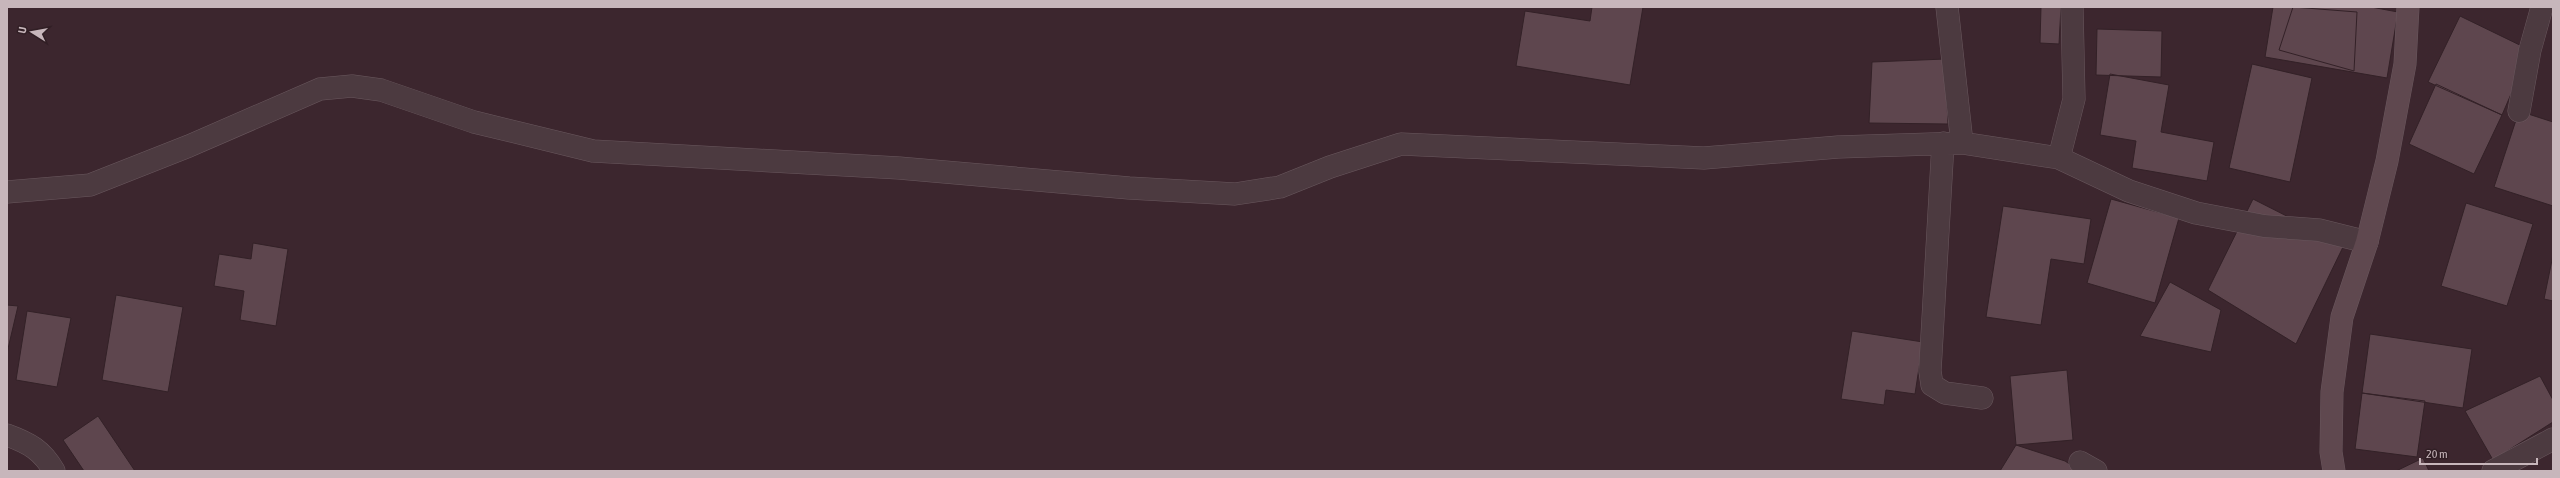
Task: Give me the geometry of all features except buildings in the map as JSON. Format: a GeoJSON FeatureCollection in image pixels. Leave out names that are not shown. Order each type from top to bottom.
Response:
{"type":"FeatureCollection","features":[{"type":"Feature","properties":{"kind":"street"},"geometry":{"type":"LineString","coordinates":[[1947,7],[1953,143],[1930,371],[1932,386],[1945,393],[1982,398]]}},
{"type":"Feature","properties":{"kind":"street"},"geometry":{"type":"LineString","coordinates":[[2059,158],[2074,99],[2072,7]]}},
{"type":"Feature","properties":{"kind":"street"},"geometry":{"type":"LineString","coordinates":[[2334,471],[2331,452],[2332,392],[2342,317],[2367,242],[2387,160],[2404,71],[2408,7]]}},
{"type":"Feature","properties":{"kind":"street"},"geometry":{"type":"LineString","coordinates":[[2519,111],[2530,50],[2542,7]]}},
{"type":"Feature","properties":{"kind":"street"},"geometry":{"type":"LineString","coordinates":[[7,192],[90,185],[189,146],[320,89],[352,86],[381,90],[474,122],[593,151],[899,168],[1129,188],[1235,194],[1280,187],[1400,144],[1704,158],[1838,147],[1953,143],[2059,158],[2129,191],[2196,213],[2264,226],[2319,230],[2367,242]]}},
{"type":"Feature","properties":{"kind":"street"},"geometry":{"type":"LineString","coordinates":[[7,435],[25,441],[46,456],[54,471]]}},
{"type":"Feature","properties":{"kind":"street"},"geometry":{"type":"LineString","coordinates":[[2493,471],[2553,439]]}}]}
